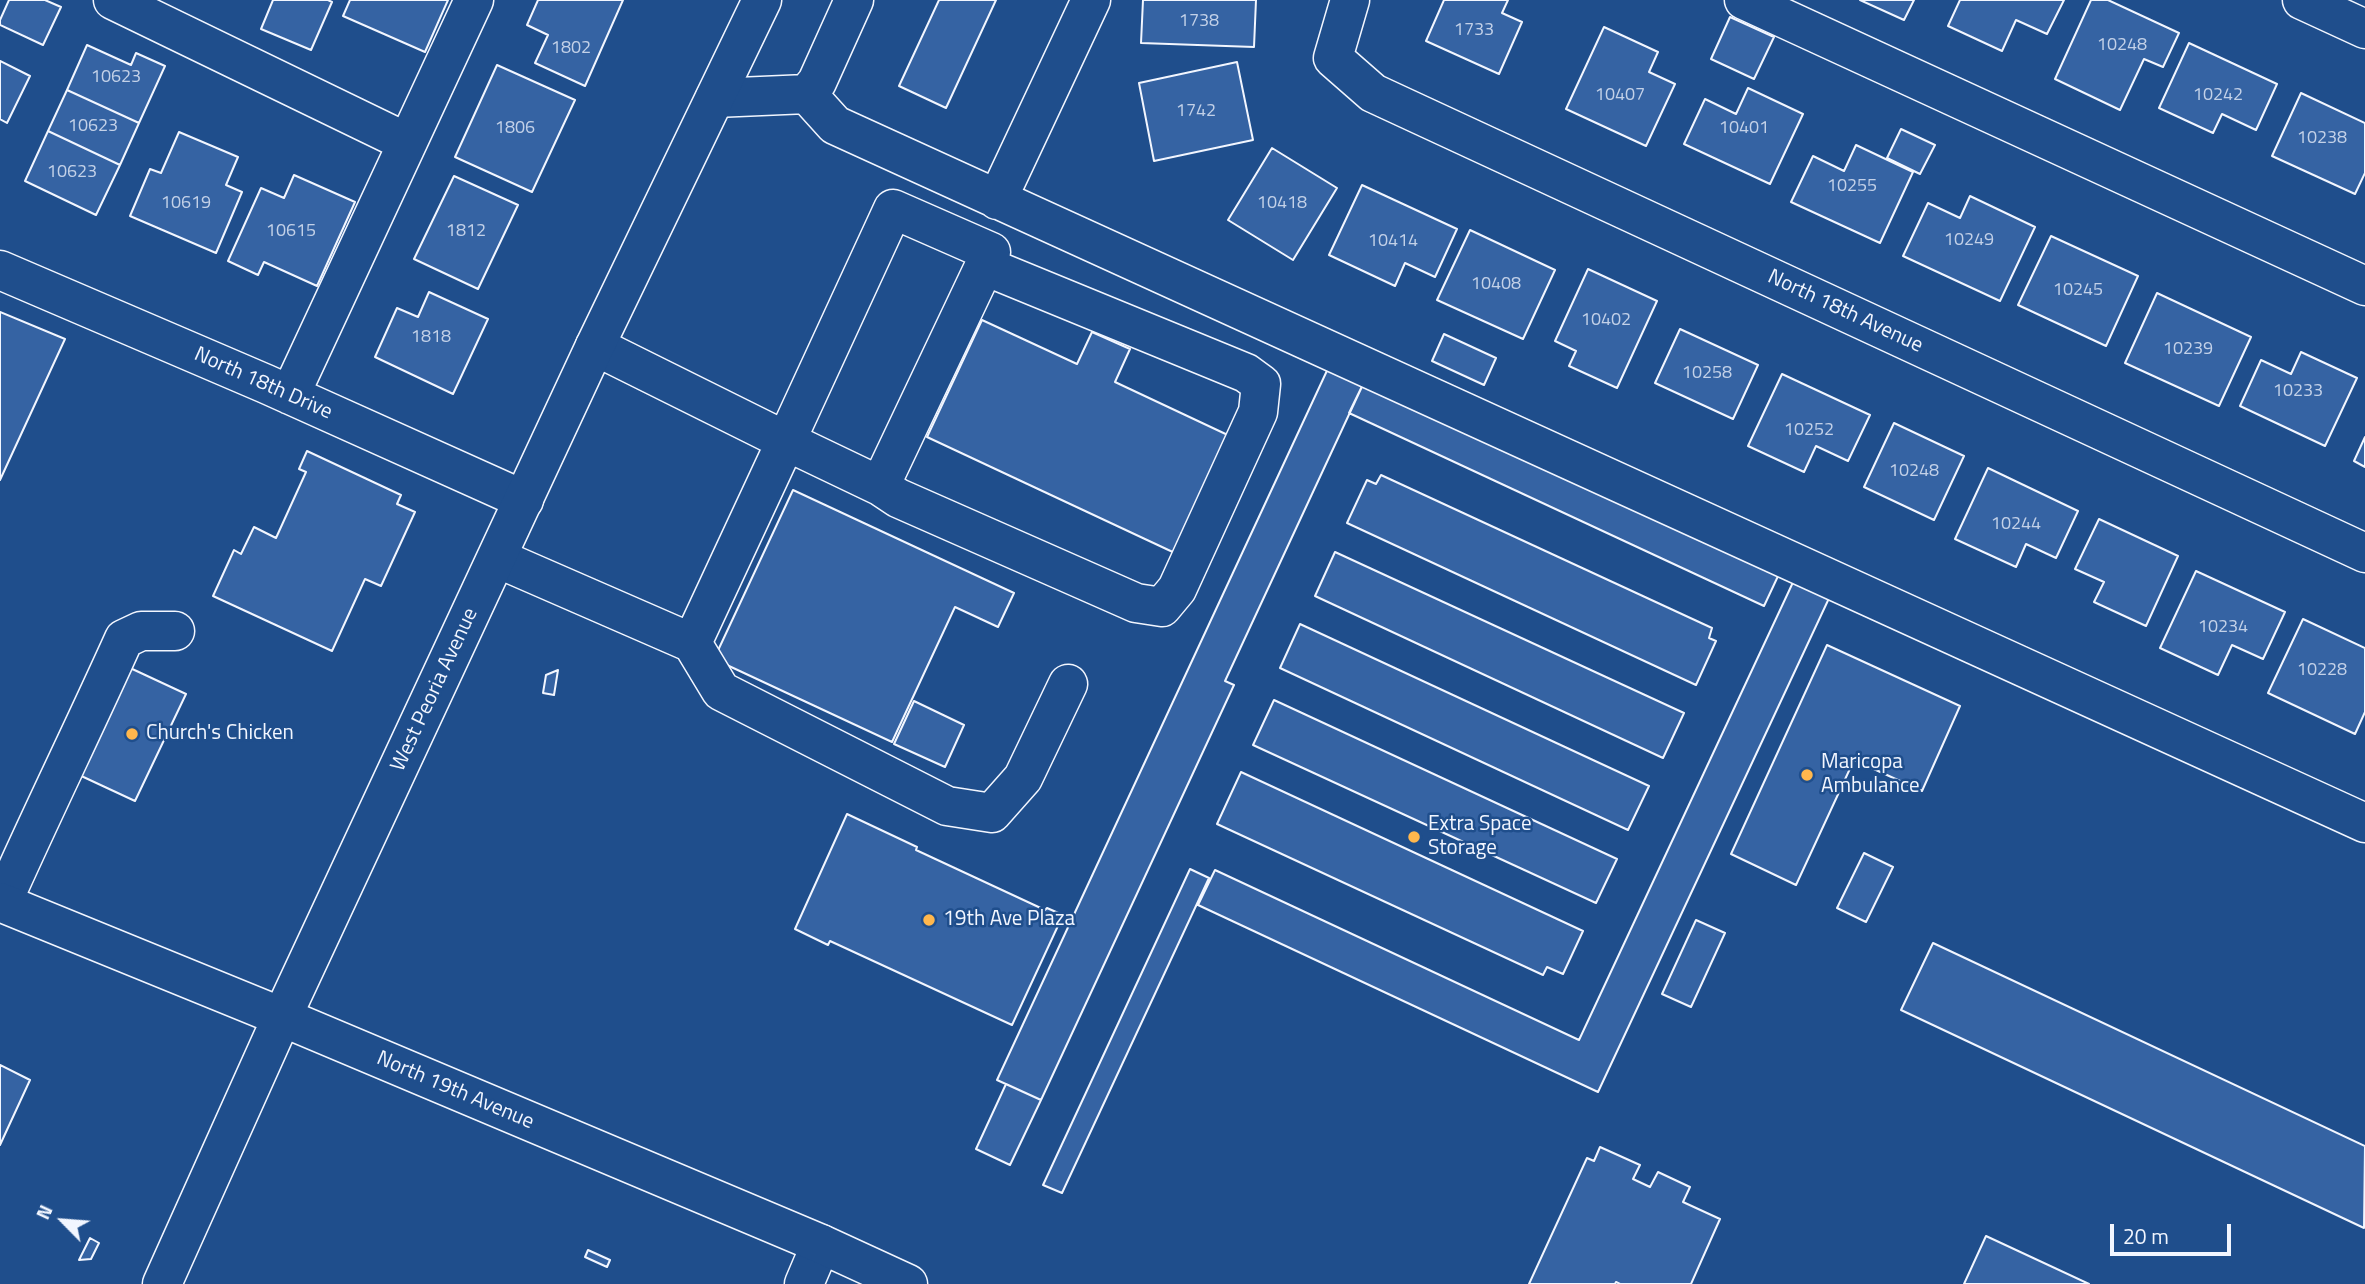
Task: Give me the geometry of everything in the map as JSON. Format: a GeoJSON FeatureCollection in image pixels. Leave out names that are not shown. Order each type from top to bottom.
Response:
{"type":"FeatureCollection","features":[{"type":"Feature","properties":{"kind":"main road"},"geometry":{"type":"LineString","coordinates":[[113,0],[406,142]]}},
{"type":"Feature","properties":{"kind":"main road"},"geometry":{"type":"LineString","coordinates":[[290,395],[474,0]]}},
{"type":"Feature","properties":{"kind":"main road","name":"West Peoria Avenue"},"geometry":{"type":"LineString","coordinates":[[162,1284],[282,1017],[595,346],[762,0]]}},
{"type":"Feature","properties":{"kind":"main road"},"geometry":{"type":"LineString","coordinates":[[715,98],[807,94],[817,82],[854,0]]}},
{"type":"Feature","properties":{"kind":"main road"},"geometry":{"type":"LineString","coordinates":[[998,200],[1091,0]]}},
{"type":"Feature","properties":{"kind":"main road","name":"North 18th Avenue"},"geometry":{"type":"LineString","coordinates":[[1350,0],[1333,58],[1373,93],[2365,553]]}},
{"type":"Feature","properties":{"kind":"main road"},"geometry":{"type":"LineString","coordinates":[[1744,0],[2365,286]]}},
{"type":"Feature","properties":{"kind":"main road"},"geometry":{"type":"LineString","coordinates":[[2302,0],[2365,29]]}},
{"type":"Feature","properties":{"kind":"main road"},"geometry":{"type":"LineString","coordinates":[[807,94],[835,125],[2365,823]]}},
{"type":"Feature","properties":{"kind":"main road"},"geometry":{"type":"LineString","coordinates":[[692,643],[893,209],[991,252],[880,486]]}},
{"type":"Feature","properties":{"kind":"main road"},"geometry":{"type":"LineString","coordinates":[[595,346],[880,486],[898,498],[1136,603],[1162,607],[1177,589],[1258,412],[1261,384],[1246,373],[985,266]]}},
{"type":"Feature","properties":{"kind":"main road","name":"North 18th Drive"},"geometry":{"type":"LineString","coordinates":[[0,270],[524,500]]}},
{"type":"Feature","properties":{"kind":"main road"},"geometry":{"type":"LineString","coordinates":[[497,558],[692,643],[721,691],[947,806],[992,813],[1023,778],[1068,684]]}},
{"type":"Feature","properties":{"kind":"main road"},"geometry":{"type":"LineString","coordinates":[[1,903],[124,639],[141,631],[175,631]]}},
{"type":"Feature","properties":{"kind":"main road","name":"North 19th Avenue"},"geometry":{"type":"LineString","coordinates":[[1,903],[282,1017],[821,1244],[908,1284]]}},
{"type":"Feature","properties":{"kind":"main road"},"geometry":{"type":"LineString","coordinates":[[804,1284],[821,1244]]}},
{"type":"Feature","properties":{"kind":"building"},"geometry":{"type":"Polygon","coordinates":[[[9,0],[45,0],[61,7],[43,45],[0,25],[9,0]]]}},
{"type":"Feature","properties":{"kind":"building"},"geometry":{"type":"Polygon","coordinates":[[[273,0],[332,2],[311,50],[261,29],[273,0]]]}},
{"type":"Feature","properties":{"kind":"building"},"geometry":{"type":"Polygon","coordinates":[[[350,0],[448,0],[425,52],[343,16],[350,0]]]}},
{"type":"Feature","properties":{"kind":"building"},"geometry":{"type":"Polygon","coordinates":[[[538,0],[623,0],[585,86],[535,63],[548,35],[527,25],[538,0]]]}},
{"type":"Feature","properties":{"kind":"building"},"geometry":{"type":"Polygon","coordinates":[[[939,0],[996,0],[946,108],[899,86],[939,0]]]}},
{"type":"Feature","properties":{"kind":"building"},"geometry":{"type":"Polygon","coordinates":[[[1143,0],[1256,0],[1254,47],[1141,43],[1143,0]]]}},
{"type":"Feature","properties":{"kind":"building"},"geometry":{"type":"Polygon","coordinates":[[[1444,0],[1508,0],[1502,13],[1522,22],[1499,74],[1426,41],[1444,0]]]}},
{"type":"Feature","properties":{"kind":"building"},"geometry":{"type":"Polygon","coordinates":[[[1860,0],[1914,0],[1904,20],[1860,0]]]}},
{"type":"Feature","properties":{"kind":"building"},"geometry":{"type":"Polygon","coordinates":[[[1960,0],[2064,0],[2047,34],[2016,20],[2002,51],[1948,26],[1960,0]]]}},
{"type":"Feature","properties":{"kind":"building"},"geometry":{"type":"Polygon","coordinates":[[[2091,0],[2108,0],[2179,33],[2163,67],[2144,59],[2120,110],[2055,79],[2091,0]]]}},
{"type":"Feature","properties":{"kind":"building"},"geometry":{"type":"Polygon","coordinates":[[[1730,17],[1774,37],[1754,79],[1711,59],[1730,17]]]}},
{"type":"Feature","properties":{"kind":"building"},"geometry":{"type":"Polygon","coordinates":[[[1604,27],[1658,52],[1649,72],[1675,84],[1646,146],[1566,109],[1604,27]]]}},
{"type":"Feature","properties":{"kind":"building"},"geometry":{"type":"Polygon","coordinates":[[[2189,43],[2277,84],[2256,130],[2222,114],[2213,133],[2159,108],[2189,43]]]}},
{"type":"Feature","properties":{"kind":"building"},"geometry":{"type":"Polygon","coordinates":[[[87,45],[131,65],[136,53],[165,66],[139,123],[67,90],[87,45]]]}},
{"type":"Feature","properties":{"kind":"building"},"geometry":{"type":"Polygon","coordinates":[[[0,61],[30,76],[7,123],[0,119],[0,61]]]}},
{"type":"Feature","properties":{"kind":"building"},"geometry":{"type":"Polygon","coordinates":[[[1237,62],[1253,140],[1154,161],[1139,83],[1237,62]]]}},
{"type":"Feature","properties":{"kind":"building"},"geometry":{"type":"Polygon","coordinates":[[[497,65],[575,100],[532,192],[455,157],[497,65]]]}},
{"type":"Feature","properties":{"kind":"building"},"geometry":{"type":"Polygon","coordinates":[[[1748,88],[1803,114],[1770,184],[1684,144],[1705,99],[1736,114],[1748,88]]]}},
{"type":"Feature","properties":{"kind":"building"},"geometry":{"type":"Polygon","coordinates":[[[67,90],[139,123],[120,165],[48,131],[67,90]]]}},
{"type":"Feature","properties":{"kind":"building"},"geometry":{"type":"Polygon","coordinates":[[[2301,93],[2365,123],[2365,173],[2355,194],[2272,156],[2301,93]]]}},
{"type":"Feature","properties":{"kind":"building"},"geometry":{"type":"Polygon","coordinates":[[[1901,129],[1935,145],[1920,174],[1887,158],[1901,129]]]}},
{"type":"Feature","properties":{"kind":"building"},"geometry":{"type":"Polygon","coordinates":[[[48,131],[120,165],[96,215],[25,181],[48,131]]]}},
{"type":"Feature","properties":{"kind":"building"},"geometry":{"type":"Polygon","coordinates":[[[179,132],[238,157],[226,185],[242,192],[216,253],[130,216],[150,169],[161,173],[179,132]]]}},
{"type":"Feature","properties":{"kind":"building"},"geometry":{"type":"Polygon","coordinates":[[[1856,145],[1913,172],[1880,243],[1791,202],[1813,156],[1844,171],[1856,145]]]}},
{"type":"Feature","properties":{"kind":"building"},"geometry":{"type":"Polygon","coordinates":[[[1272,148],[1337,188],[1293,260],[1228,220],[1272,148]]]}},
{"type":"Feature","properties":{"kind":"building"},"geometry":{"type":"Polygon","coordinates":[[[294,175],[355,202],[317,286],[264,262],[258,275],[228,261],[261,188],[284,198],[294,175]]]}},
{"type":"Feature","properties":{"kind":"building"},"geometry":{"type":"Polygon","coordinates":[[[454,176],[518,205],[478,289],[414,259],[454,176]]]}},
{"type":"Feature","properties":{"kind":"building"},"geometry":{"type":"Polygon","coordinates":[[[1362,185],[1457,229],[1435,277],[1405,263],[1395,286],[1329,255],[1362,185]]]}},
{"type":"Feature","properties":{"kind":"building"},"geometry":{"type":"Polygon","coordinates":[[[1970,196],[2035,227],[2000,301],[1903,256],[1928,203],[1960,218],[1970,196]]]}},
{"type":"Feature","properties":{"kind":"building"},"geometry":{"type":"Polygon","coordinates":[[[1470,230],[1555,270],[1523,339],[1437,300],[1470,230]]]}},
{"type":"Feature","properties":{"kind":"building"},"geometry":{"type":"Polygon","coordinates":[[[2051,236],[2138,276],[2106,346],[2018,305],[2051,236]]]}},
{"type":"Feature","properties":{"kind":"building"},"geometry":{"type":"Polygon","coordinates":[[[1588,269],[1657,301],[1617,388],[1569,366],[1576,351],[1555,341],[1588,269]]]}},
{"type":"Feature","properties":{"kind":"building"},"geometry":{"type":"Polygon","coordinates":[[[429,292],[488,319],[453,394],[375,357],[397,308],[418,317],[429,292]]]}},
{"type":"Feature","properties":{"kind":"building"},"geometry":{"type":"Polygon","coordinates":[[[2157,293],[2251,337],[2219,406],[2125,363],[2157,293]]]}},
{"type":"Feature","properties":{"kind":"building"},"geometry":{"type":"Polygon","coordinates":[[[0,312],[65,339],[0,480],[0,312]]]}},
{"type":"Feature","properties":{"kind":"building"},"geometry":{"type":"Polygon","coordinates":[[[982,320],[1077,364],[1092,332],[1130,349],[1115,382],[1232,437],[1177,554],[927,437],[982,320]]]}},
{"type":"Feature","properties":{"kind":"building"},"geometry":{"type":"Polygon","coordinates":[[[1680,329],[1758,365],[1733,419],[1655,383],[1680,329]]]}},
{"type":"Feature","properties":{"kind":"building"},"geometry":{"type":"Polygon","coordinates":[[[1444,334],[1496,358],[1484,385],[1432,361],[1444,334]]]}},
{"type":"Feature","properties":{"kind":"building"},"geometry":{"type":"Polygon","coordinates":[[[2301,352],[2357,378],[2325,446],[2240,406],[2261,360],[2291,374],[2301,352]]]}},
{"type":"Feature","properties":{"kind":"building"},"geometry":{"type":"Polygon","coordinates":[[[1331,362],[1366,378],[1225,681],[1234,685],[1041,1100],[997,1080],[1331,362]]]}},
{"type":"Feature","properties":{"kind":"building"},"geometry":{"type":"Polygon","coordinates":[[[1782,374],[1870,415],[1848,461],[1816,446],[1804,472],[1748,446],[1782,374]]]}},
{"type":"Feature","properties":{"kind":"building"},"geometry":{"type":"Polygon","coordinates":[[[1366,378],[1779,574],[1764,606],[1349,413],[1366,378]]]}},
{"type":"Feature","properties":{"kind":"building"},"geometry":{"type":"Polygon","coordinates":[[[1894,423],[1964,456],[1934,520],[1864,487],[1894,423]]]}},
{"type":"Feature","properties":{"kind":"building"},"geometry":{"type":"Polygon","coordinates":[[[2365,437],[2365,467],[2354,461],[2365,437]]]}},
{"type":"Feature","properties":{"kind":"building"},"geometry":{"type":"Polygon","coordinates":[[[307,451],[401,495],[397,504],[415,512],[381,586],[365,579],[332,651],[213,596],[234,550],[241,554],[254,527],[276,538],[306,472],[299,469],[307,451]]]}},
{"type":"Feature","properties":{"kind":"building"},"geometry":{"type":"Polygon","coordinates":[[[1988,468],[2078,511],[2056,558],[2026,544],[2016,567],[1955,539],[1988,468]]]}},
{"type":"Feature","properties":{"kind":"building"},"geometry":{"type":"Polygon","coordinates":[[[1381,475],[1712,628],[1709,638],[1716,641],[1696,685],[1347,523],[1367,480],[1376,484],[1381,475]]]}},
{"type":"Feature","properties":{"kind":"building"},"geometry":{"type":"Polygon","coordinates":[[[793,490],[1014,593],[998,627],[955,607],[892,742],[714,659],[793,490]]]}},
{"type":"Feature","properties":{"kind":"building"},"geometry":{"type":"Polygon","coordinates":[[[2099,519],[2178,556],[2146,626],[2094,602],[2104,582],[2075,569],[2099,519]]]}},
{"type":"Feature","properties":{"kind":"building"},"geometry":{"type":"Polygon","coordinates":[[[1335,552],[1684,713],[1663,758],[1315,596],[1335,552]]]}},
{"type":"Feature","properties":{"kind":"building"},"geometry":{"type":"Polygon","coordinates":[[[2196,571],[2285,612],[2263,659],[2232,645],[2218,675],[2160,648],[2196,571]]]}},
{"type":"Feature","properties":{"kind":"building"},"geometry":{"type":"Polygon","coordinates":[[[1795,578],[1831,594],[1598,1092],[1198,905],[1215,870],[1579,1040],[1795,578]]]}},
{"type":"Feature","properties":{"kind":"building"},"geometry":{"type":"Polygon","coordinates":[[[2303,619],[2365,648],[2365,712],[2355,734],[2268,693],[2303,619]]]}},
{"type":"Feature","properties":{"kind":"building"},"geometry":{"type":"Polygon","coordinates":[[[1300,624],[1649,786],[1628,830],[1280,668],[1300,624]]]}},
{"type":"Feature","properties":{"kind":"building","name":"Maricopa Ambulance"},"geometry":{"type":"Polygon","coordinates":[[[1827,645],[1960,706],[1922,791],[1854,760],[1796,885],[1731,854],[1827,645]]]}},
{"type":"Feature","properties":{"kind":"building","name":"Church's Chicken"},"geometry":{"type":"Polygon","coordinates":[[[128,667],[186,694],[135,801],[77,774],[128,667]]]}},
{"type":"Feature","properties":{"kind":"building"},"geometry":{"type":"Polygon","coordinates":[[[558,670],[554,695],[543,693],[546,675],[558,670]]]}},
{"type":"Feature","properties":{"kind":"building"},"geometry":{"type":"Polygon","coordinates":[[[1274,700],[1617,859],[1596,903],[1253,745],[1274,700]]]}},
{"type":"Feature","properties":{"kind":"building"},"geometry":{"type":"Polygon","coordinates":[[[914,701],[964,725],[945,767],[894,744],[914,701]]]}},
{"type":"Feature","properties":{"kind":"building"},"geometry":{"type":"Polygon","coordinates":[[[1241,772],[1583,931],[1563,974],[1547,967],[1543,975],[1217,824],[1241,772]]]}},
{"type":"Feature","properties":{"kind":"building","name":"19th Ave Plaza"},"geometry":{"type":"Polygon","coordinates":[[[847,814],[917,847],[916,850],[1045,910],[1047,908],[1063,915],[1012,1025],[830,941],[828,945],[795,929],[847,814]]]}},
{"type":"Feature","properties":{"kind":"building"},"geometry":{"type":"Polygon","coordinates":[[[1864,853],[1893,867],[1866,922],[1837,908],[1864,853]]]}},
{"type":"Feature","properties":{"kind":"building"},"geometry":{"type":"Polygon","coordinates":[[[1190,869],[1209,878],[1062,1193],[1043,1185],[1190,869]]]}},
{"type":"Feature","properties":{"kind":"building"},"geometry":{"type":"Polygon","coordinates":[[[1696,920],[1725,933],[1691,1007],[1662,994],[1696,920]]]}},
{"type":"Feature","properties":{"kind":"building"},"geometry":{"type":"Polygon","coordinates":[[[1933,943],[2365,1146],[2364,1228],[1901,1010],[1933,943]]]}},
{"type":"Feature","properties":{"kind":"building"},"geometry":{"type":"Polygon","coordinates":[[[0,1065],[30,1080],[0,1145],[0,1065]]]}},
{"type":"Feature","properties":{"kind":"building"},"geometry":{"type":"Polygon","coordinates":[[[1006,1084],[1041,1100],[1010,1165],[976,1149],[1006,1084]]]}},
{"type":"Feature","properties":{"kind":"building"},"geometry":{"type":"Polygon","coordinates":[[[1600,1147],[1640,1165],[1633,1179],[1650,1187],[1658,1172],[1690,1187],[1683,1202],[1720,1219],[1691,1284],[1529,1284],[1587,1158],[1594,1161],[1600,1147]]]}},
{"type":"Feature","properties":{"kind":"building"},"geometry":{"type":"Polygon","coordinates":[[[1986,1236],[2089,1284],[1964,1284],[1986,1236]]]}},
{"type":"Feature","properties":{"kind":"building"},"geometry":{"type":"Polygon","coordinates":[[[90,1238],[99,1243],[91,1259],[79,1260],[90,1238]]]}},
{"type":"Feature","properties":{"kind":"building"},"geometry":{"type":"Polygon","coordinates":[[[588,1250],[610,1260],[607,1267],[585,1257],[588,1250]]]}},
{"type":"Feature","properties":{"kind":"place","name":"Church's Chicken"},"geometry":{"type":"Point","coordinates":[132,734]}},
{"type":"Feature","properties":{"kind":"place","name":"Maricopa Ambulance"},"geometry":{"type":"Point","coordinates":[1807,775]}},
{"type":"Feature","properties":{"kind":"place","name":"Extra Space Storage"},"geometry":{"type":"Point","coordinates":[1414,837]}},
{"type":"Feature","properties":{"kind":"place","name":"19th Ave Plaza"},"geometry":{"type":"Point","coordinates":[929,920]}}]}
